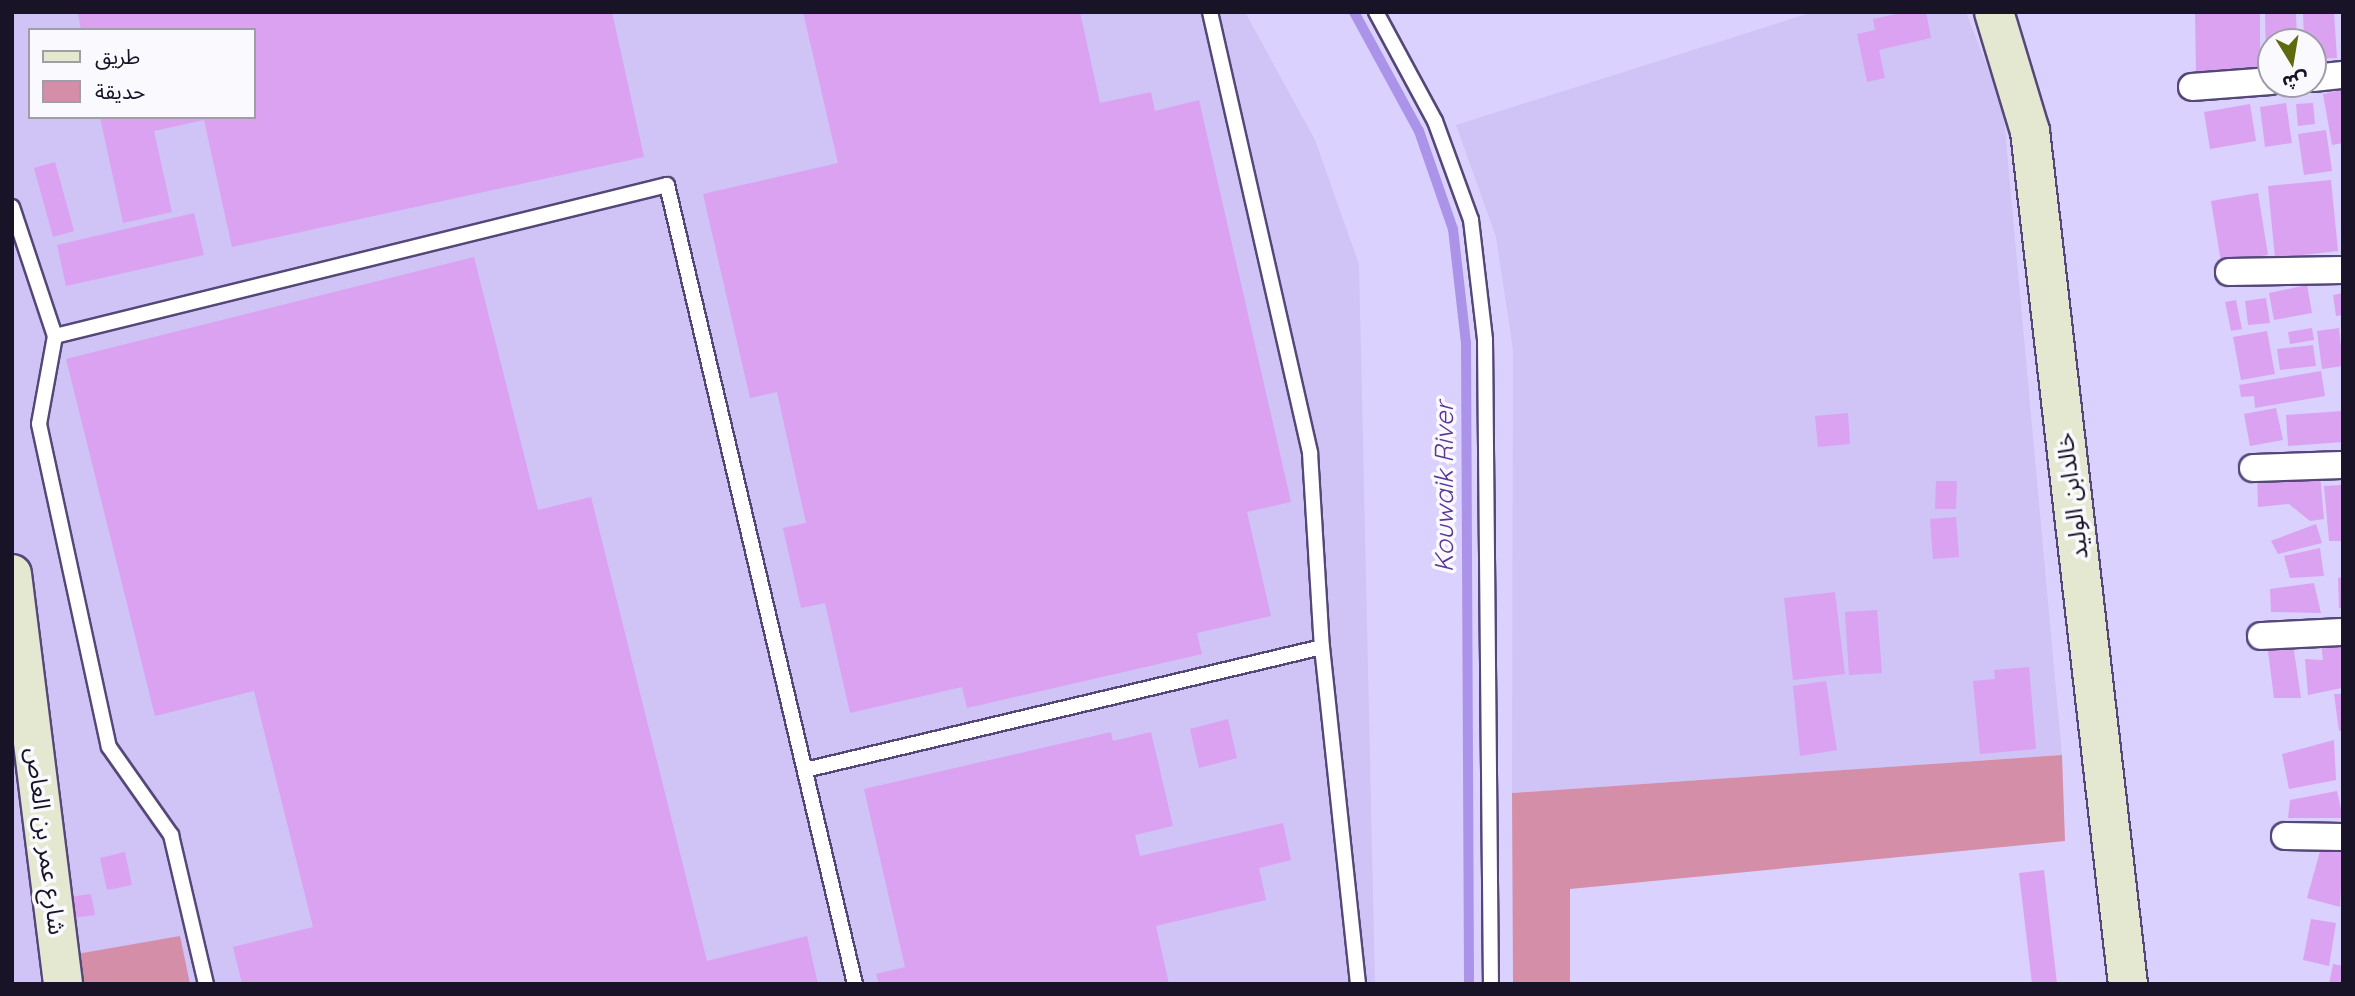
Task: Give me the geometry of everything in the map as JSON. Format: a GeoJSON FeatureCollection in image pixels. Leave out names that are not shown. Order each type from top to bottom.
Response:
{"type":"FeatureCollection","features":[{"type":"Feature","properties":{"kind":"main road","name":"خالدابن الوليد"},"geometry":{"type":"LineString","coordinates":[[1994,12],[2030,131],[2129,984]]}},
{"type":"Feature","properties":{"kind":"main road","name":"شارع عمر بن العاص"},"geometry":{"type":"LineString","coordinates":[[12,574],[63,984]]}},
{"type":"Feature","properties":{"kind":"street"},"geometry":{"type":"LineString","coordinates":[[2192,87],[2257,82]]}},
{"type":"Feature","properties":{"kind":"street"},"geometry":{"type":"LineString","coordinates":[[2229,272],[2343,270]]}},
{"type":"Feature","properties":{"kind":"street"},"geometry":{"type":"LineString","coordinates":[[2253,468],[2343,464]]}},
{"type":"Feature","properties":{"kind":"street"},"geometry":{"type":"LineString","coordinates":[[2261,636],[2343,632]]}},
{"type":"Feature","properties":{"kind":"street"},"geometry":{"type":"LineString","coordinates":[[2285,836],[2343,837]]}},
{"type":"Feature","properties":{"kind":"lane"},"geometry":{"type":"LineString","coordinates":[[1210,12],[1310,453],[1322,648],[1358,984]]}},
{"type":"Feature","properties":{"kind":"lane"},"geometry":{"type":"LineString","coordinates":[[1376,12],[1435,121],[1471,220],[1485,340],[1491,984]]}},
{"type":"Feature","properties":{"kind":"lane"},"geometry":{"type":"LineString","coordinates":[[55,336],[667,185],[855,984]]}},
{"type":"Feature","properties":{"kind":"lane"},"geometry":{"type":"LineString","coordinates":[[12,207],[55,336],[38,424],[109,747],[171,835],[206,984]]}},
{"type":"Feature","properties":{"kind":"lane"},"geometry":{"type":"LineString","coordinates":[[805,770],[1322,648]]}},
{"type":"Feature","properties":{"kind":"shaded area"},"geometry":{"type":"Polygon","coordinates":[[[12,12],[1245,12],[1315,140],[1359,264],[1375,984],[12,984],[12,12]]]}},
{"type":"Feature","properties":{"kind":"shaded area"},"geometry":{"type":"Polygon","coordinates":[[[1813,12],[1966,12],[2003,107],[2062,755],[1512,793],[1513,350],[1496,237],[1456,125],[1813,12]]]}},
{"type":"Feature","properties":{"kind":"green space"},"geometry":{"type":"Polygon","coordinates":[[[2062,755],[2065,841],[1570,889],[1570,984],[1513,984],[1512,793],[2062,755]]]}},
{"type":"Feature","properties":{"kind":"green space"},"geometry":{"type":"Polygon","coordinates":[[[180,936],[190,984],[82,984],[77,954],[180,936]]]}},
{"type":"Feature","properties":{"kind":"building"},"geometry":{"type":"Polygon","coordinates":[[[612,12],[644,157],[232,247],[204,120],[154,131],[172,212],[123,223],[100,119],[256,119],[256,28],[81,28],[78,14],[612,12]]]}},
{"type":"Feature","properties":{"kind":"building"},"geometry":{"type":"Polygon","coordinates":[[[803,12],[1080,12],[1100,103],[1151,92],[1155,111],[1199,100],[1291,502],[1247,512],[1271,616],[1197,633],[1202,654],[967,708],[962,687],[850,713],[825,603],[801,608],[783,528],[806,523],[777,392],[750,398],[703,194],[838,163],[803,12]]]}},
{"type":"Feature","properties":{"kind":"building"},"geometry":{"type":"Polygon","coordinates":[[[1905,12],[1926,12],[1931,38],[1879,50],[1885,78],[1867,82],[1857,34],[1875,30],[1873,19],[1905,12]]]}},
{"type":"Feature","properties":{"kind":"building"},"geometry":{"type":"Polygon","coordinates":[[[2195,12],[2260,12],[2260,28],[2257,28],[2257,72],[2196,74],[2195,12]]]}},
{"type":"Feature","properties":{"kind":"building"},"geometry":{"type":"Polygon","coordinates":[[[2265,12],[2296,12],[2297,28],[2265,28],[2265,12]]]}},
{"type":"Feature","properties":{"kind":"building"},"geometry":{"type":"Polygon","coordinates":[[[2303,12],[2334,12],[2337,58],[2327,58],[2327,28],[2304,28],[2303,12]]]}},
{"type":"Feature","properties":{"kind":"building"},"geometry":{"type":"Polygon","coordinates":[[[2343,90],[2343,143],[2332,145],[2324,98],[2327,98],[2327,93],[2343,90]]]}},
{"type":"Feature","properties":{"kind":"building"},"geometry":{"type":"Polygon","coordinates":[[[2286,103],[2292,143],[2265,147],[2260,107],[2286,103]]]}},
{"type":"Feature","properties":{"kind":"building"},"geometry":{"type":"Polygon","coordinates":[[[2313,103],[2315,124],[2298,126],[2296,104],[2313,103]]]}},
{"type":"Feature","properties":{"kind":"building"},"geometry":{"type":"Polygon","coordinates":[[[2250,104],[2256,141],[2210,149],[2204,112],[2250,104]]]}},
{"type":"Feature","properties":{"kind":"building"},"geometry":{"type":"Polygon","coordinates":[[[2326,130],[2332,171],[2304,175],[2298,134],[2326,130]]]}},
{"type":"Feature","properties":{"kind":"building"},"geometry":{"type":"Polygon","coordinates":[[[55,162],[74,231],[53,237],[34,168],[55,162]]]}},
{"type":"Feature","properties":{"kind":"building"},"geometry":{"type":"Polygon","coordinates":[[[2331,180],[2338,251],[2275,258],[2268,186],[2331,180]]]}},
{"type":"Feature","properties":{"kind":"building"},"geometry":{"type":"Polygon","coordinates":[[[2258,193],[2268,255],[2221,262],[2211,201],[2258,193]]]}},
{"type":"Feature","properties":{"kind":"building"},"geometry":{"type":"Polygon","coordinates":[[[194,213],[204,255],[66,286],[57,245],[194,213]]]}},
{"type":"Feature","properties":{"kind":"building"},"geometry":{"type":"Polygon","coordinates":[[[474,257],[538,510],[591,497],[707,961],[807,936],[818,984],[242,984],[233,947],[313,927],[254,691],[155,716],[66,359],[474,257]]]}},
{"type":"Feature","properties":{"kind":"building"},"geometry":{"type":"Polygon","coordinates":[[[2307,285],[2312,313],[2274,320],[2269,293],[2307,285]]]}},
{"type":"Feature","properties":{"kind":"building"},"geometry":{"type":"Polygon","coordinates":[[[2343,293],[2343,315],[2336,316],[2333,295],[2343,293]]]}},
{"type":"Feature","properties":{"kind":"building"},"geometry":{"type":"Polygon","coordinates":[[[2266,298],[2270,323],[2248,325],[2245,301],[2266,298]]]}},
{"type":"Feature","properties":{"kind":"building"},"geometry":{"type":"Polygon","coordinates":[[[2236,300],[2242,329],[2231,331],[2225,302],[2236,300]]]}},
{"type":"Feature","properties":{"kind":"building"},"geometry":{"type":"Polygon","coordinates":[[[2312,328],[2314,340],[2290,344],[2288,332],[2312,328]]]}},
{"type":"Feature","properties":{"kind":"building"},"geometry":{"type":"Polygon","coordinates":[[[2339,328],[2343,366],[2322,369],[2317,331],[2339,328]]]}},
{"type":"Feature","properties":{"kind":"building"},"geometry":{"type":"Polygon","coordinates":[[[2267,331],[2275,374],[2241,380],[2233,337],[2267,331]]]}},
{"type":"Feature","properties":{"kind":"building"},"geometry":{"type":"Polygon","coordinates":[[[2313,345],[2316,366],[2280,370],[2277,349],[2313,345]]]}},
{"type":"Feature","properties":{"kind":"building"},"geometry":{"type":"Polygon","coordinates":[[[2321,371],[2325,396],[2255,408],[2254,396],[2241,397],[2239,385],[2321,371]]]}},
{"type":"Feature","properties":{"kind":"building"},"geometry":{"type":"Polygon","coordinates":[[[2276,408],[2283,440],[2250,446],[2244,414],[2276,408]]]}},
{"type":"Feature","properties":{"kind":"building"},"geometry":{"type":"Polygon","coordinates":[[[2343,411],[2343,442],[2288,446],[2286,415],[2343,411]]]}},
{"type":"Feature","properties":{"kind":"building"},"geometry":{"type":"Polygon","coordinates":[[[1848,413],[1850,444],[1818,447],[1815,416],[1848,413]]]}},
{"type":"Feature","properties":{"kind":"building"},"geometry":{"type":"Polygon","coordinates":[[[2257,475],[2320,475],[2324,519],[2310,521],[2289,504],[2258,507],[2257,475]]]}},
{"type":"Feature","properties":{"kind":"building"},"geometry":{"type":"Polygon","coordinates":[[[1936,481],[1957,481],[1956,509],[1935,509],[1936,481]]]}},
{"type":"Feature","properties":{"kind":"building"},"geometry":{"type":"Polygon","coordinates":[[[2343,485],[2343,541],[2329,541],[2324,486],[2343,485]]]}},
{"type":"Feature","properties":{"kind":"building"},"geometry":{"type":"Polygon","coordinates":[[[1956,517],[1959,557],[1933,559],[1930,519],[1956,517]]]}},
{"type":"Feature","properties":{"kind":"building"},"geometry":{"type":"Polygon","coordinates":[[[2316,524],[2322,543],[2278,554],[2271,541],[2316,524]]]}},
{"type":"Feature","properties":{"kind":"building"},"geometry":{"type":"Polygon","coordinates":[[[2320,548],[2324,576],[2290,578],[2284,556],[2320,548]]]}},
{"type":"Feature","properties":{"kind":"building"},"geometry":{"type":"Polygon","coordinates":[[[2343,577],[2343,608],[2339,608],[2338,578],[2343,577]]]}},
{"type":"Feature","properties":{"kind":"building"},"geometry":{"type":"Polygon","coordinates":[[[2314,583],[2321,613],[2271,612],[2270,589],[2314,583]]]}},
{"type":"Feature","properties":{"kind":"building"},"geometry":{"type":"Polygon","coordinates":[[[1835,592],[1845,674],[1793,680],[1784,598],[1835,592]]]}},
{"type":"Feature","properties":{"kind":"building"},"geometry":{"type":"Polygon","coordinates":[[[1877,610],[1882,673],[1849,675],[1845,612],[1877,610]]]}},
{"type":"Feature","properties":{"kind":"building"},"geometry":{"type":"Polygon","coordinates":[[[2341,640],[2342,688],[2308,695],[2305,659],[2323,660],[2321,643],[2341,640]]]}},
{"type":"Feature","properties":{"kind":"building"},"geometry":{"type":"Polygon","coordinates":[[[2267,643],[2293,644],[2301,698],[2274,698],[2267,643]]]}},
{"type":"Feature","properties":{"kind":"building"},"geometry":{"type":"Polygon","coordinates":[[[2029,667],[2036,749],[1980,754],[1973,681],[1995,679],[1994,670],[2029,667]]]}},
{"type":"Feature","properties":{"kind":"building"},"geometry":{"type":"Polygon","coordinates":[[[1826,681],[1837,750],[1800,756],[1793,686],[1826,681]]]}},
{"type":"Feature","properties":{"kind":"building"},"geometry":{"type":"Polygon","coordinates":[[[2334,694],[2343,694],[2343,730],[2339,731],[2334,694]]]}},
{"type":"Feature","properties":{"kind":"building"},"geometry":{"type":"Polygon","coordinates":[[[1228,719],[1237,758],[1199,768],[1190,729],[1228,719]]]}},
{"type":"Feature","properties":{"kind":"building"},"geometry":{"type":"Polygon","coordinates":[[[1111,732],[1113,741],[1151,732],[1173,826],[1135,835],[1140,856],[1283,823],[1291,860],[1259,868],[1266,900],[1156,926],[1169,984],[879,984],[876,974],[905,967],[864,789],[1111,732]]]}},
{"type":"Feature","properties":{"kind":"building"},"geometry":{"type":"Polygon","coordinates":[[[2334,740],[2336,780],[2289,789],[2282,754],[2334,740]]]}},
{"type":"Feature","properties":{"kind":"building"},"geometry":{"type":"Polygon","coordinates":[[[2337,791],[2343,818],[2288,818],[2290,800],[2337,791]]]}},
{"type":"Feature","properties":{"kind":"building"},"geometry":{"type":"Polygon","coordinates":[[[2322,844],[2343,849],[2340,907],[2307,898],[2322,844]]]}},
{"type":"Feature","properties":{"kind":"building"},"geometry":{"type":"Polygon","coordinates":[[[125,852],[132,885],[107,890],[100,858],[125,852]]]}},
{"type":"Feature","properties":{"kind":"building"},"geometry":{"type":"Polygon","coordinates":[[[2044,870],[2057,984],[2032,984],[2019,873],[2044,870]]]}},
{"type":"Feature","properties":{"kind":"building"},"geometry":{"type":"Polygon","coordinates":[[[91,894],[95,915],[73,918],[70,897],[91,894]]]}},
{"type":"Feature","properties":{"kind":"building"},"geometry":{"type":"Polygon","coordinates":[[[2311,919],[2336,923],[2329,966],[2303,960],[2311,919]]]}},
{"type":"Feature","properties":{"kind":"building"},"geometry":{"type":"Polygon","coordinates":[[[2333,964],[2343,966],[2343,984],[2329,984],[2333,964]]]}},
{"type":"Feature","properties":{"kind":"waterway","name":"Kouwaik River"},"geometry":{"type":"LineString","coordinates":[[1354,12],[1419,131],[1453,229],[1466,343],[1469,984]]}}]}
